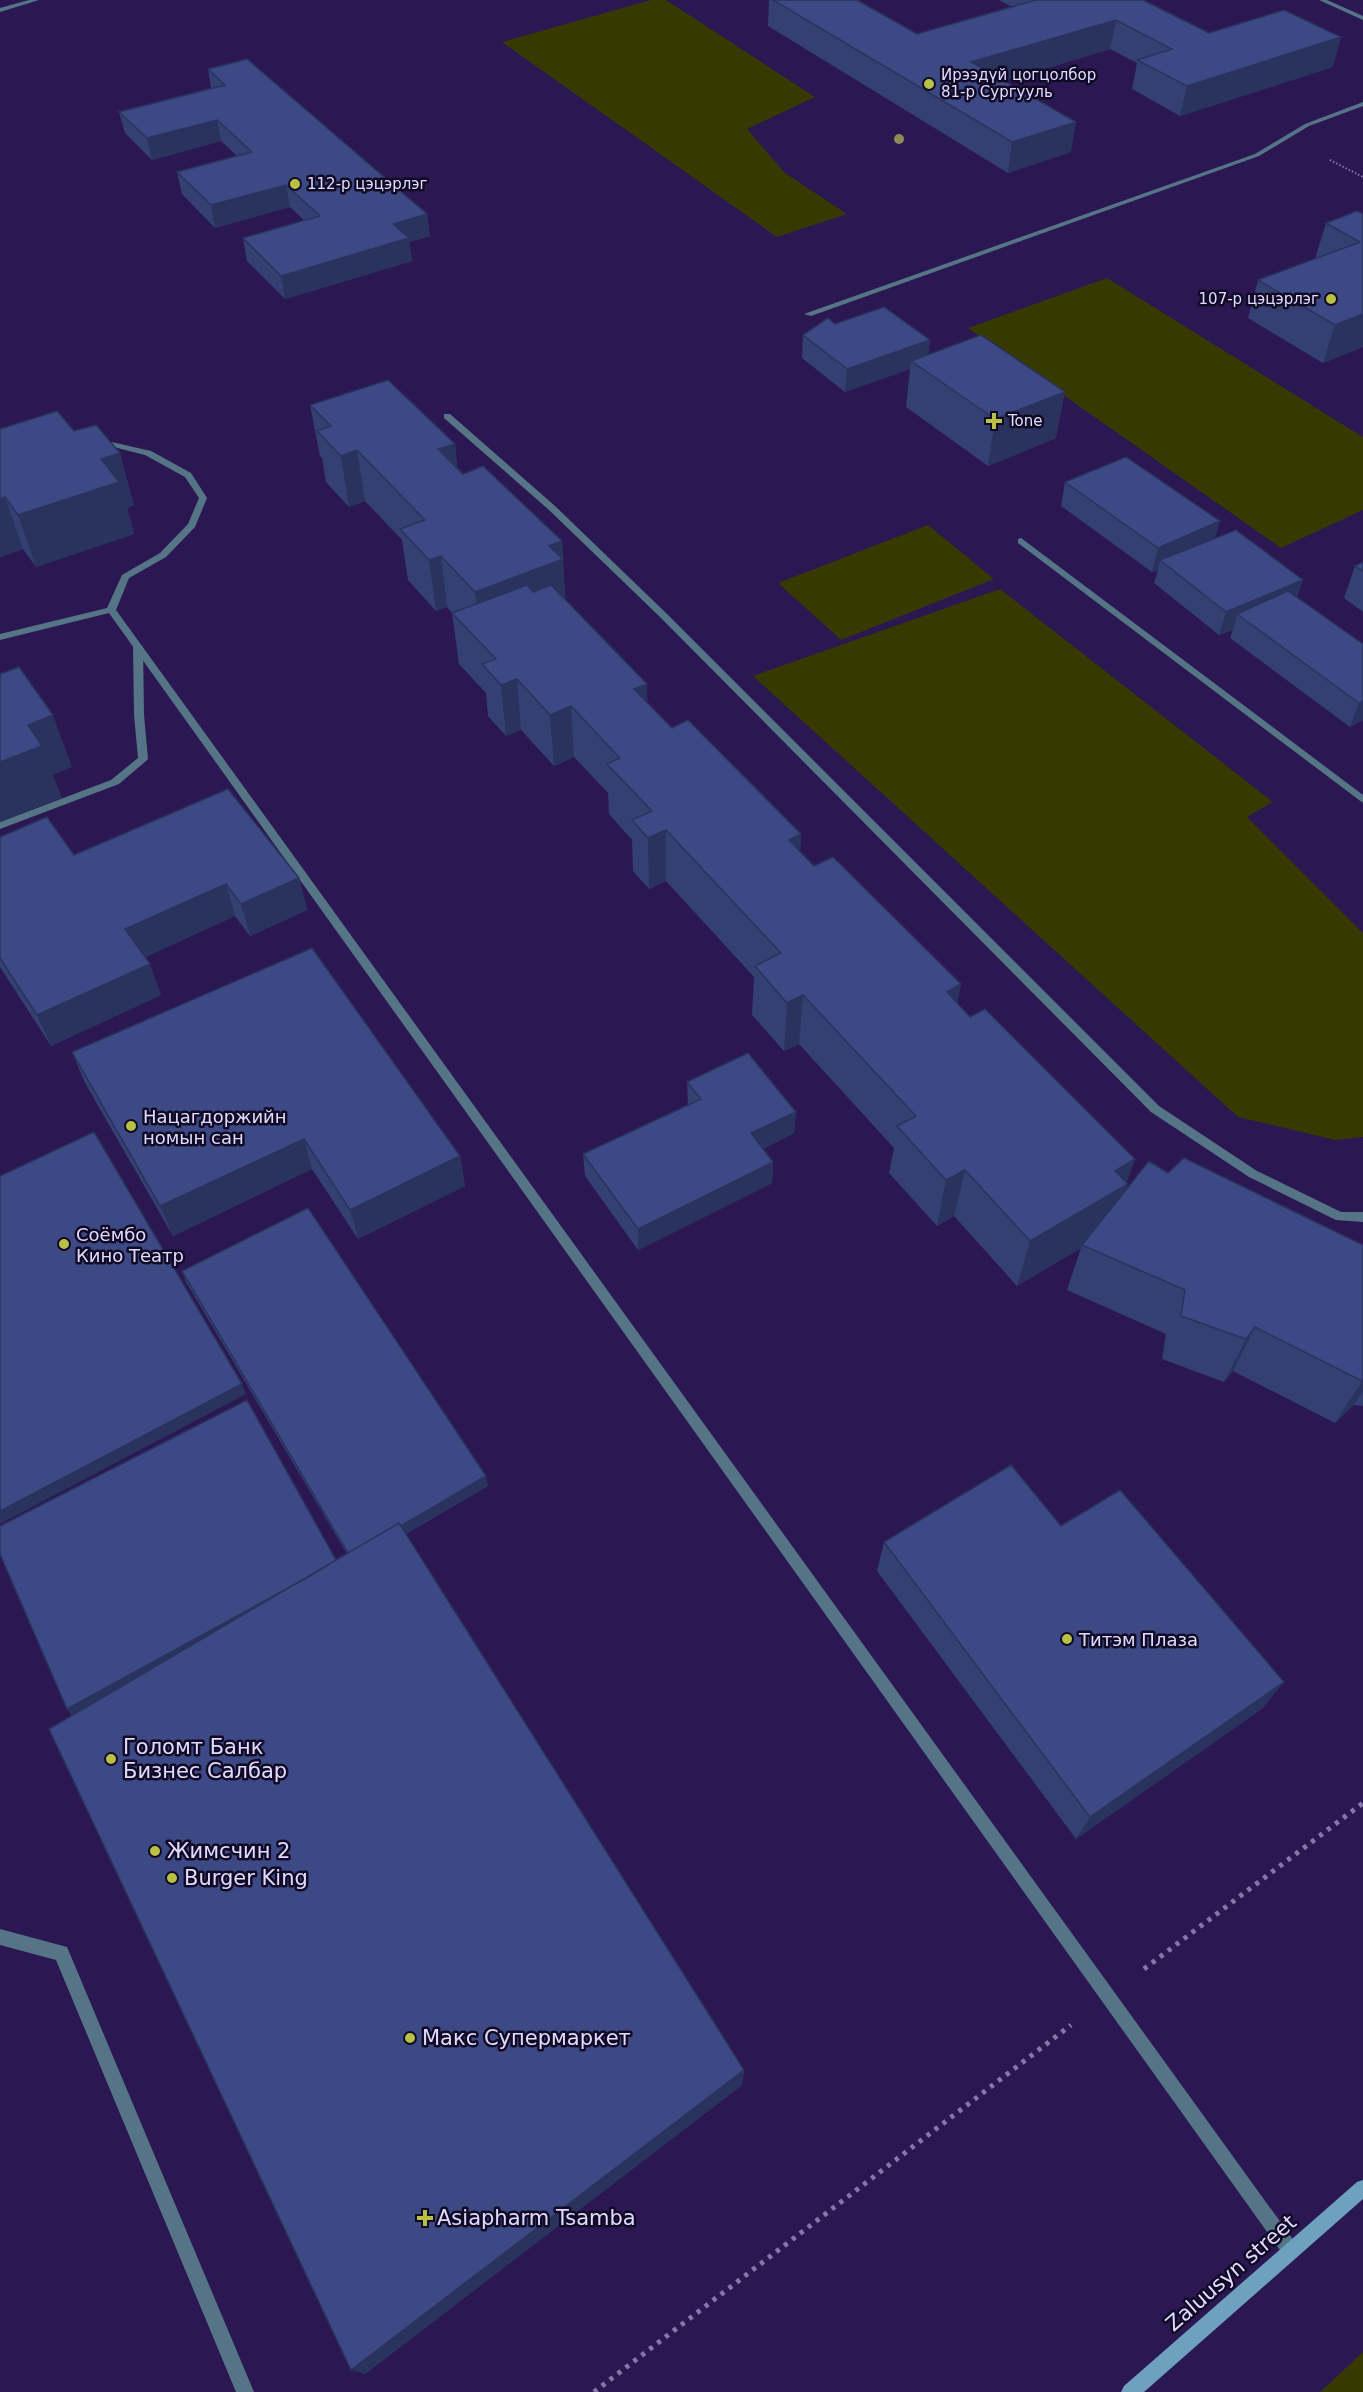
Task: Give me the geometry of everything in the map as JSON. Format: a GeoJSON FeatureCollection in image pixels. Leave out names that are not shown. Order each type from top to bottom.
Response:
{"type":"FeatureCollection","features":[{"type":"Feature","properties":{"kind":"street"},"geometry":{"type":"LineString","coordinates":[[0,10],[36,0]]}},
{"type":"Feature","properties":{"kind":"street"},"geometry":{"type":"LineString","coordinates":[[1322,0],[1363,18]]}},
{"type":"Feature","properties":{"kind":"street"},"geometry":{"type":"LineString","coordinates":[[808,314],[1257,155],[1307,125],[1363,104]]}},
{"type":"Feature","properties":{"kind":"street"},"geometry":{"type":"LineString","coordinates":[[447,416],[552,508],[663,615],[1155,1109],[1253,1174],[1340,1217],[1363,1217]]}},
{"type":"Feature","properties":{"kind":"street"},"geometry":{"type":"LineString","coordinates":[[81,439],[102,441],[148,453],[188,475],[203,498],[192,525],[164,555],[125,577],[111,610]]}},
{"type":"Feature","properties":{"kind":"street"},"geometry":{"type":"LineString","coordinates":[[1021,541],[1363,800]]}},
{"type":"Feature","properties":{"kind":"street"},"geometry":{"type":"LineString","coordinates":[[0,637],[111,610]]}},
{"type":"Feature","properties":{"kind":"street"},"geometry":{"type":"LineString","coordinates":[[111,610],[1290,2252]]}},
{"type":"Feature","properties":{"kind":"street"},"geometry":{"type":"LineString","coordinates":[[0,826],[115,782],[143,759],[139,715],[138,647]]}},
{"type":"Feature","properties":{"kind":"street"},"geometry":{"type":"LineString","coordinates":[[0,1937],[61,1953],[245,2392]]}},
{"type":"Feature","properties":{"kind":"street","name":"Zaluusyn street"},"geometry":{"type":"LineString","coordinates":[[1130,2392],[1363,2188]]}},
{"type":"Feature","properties":{"kind":"path"},"geometry":{"type":"LineString","coordinates":[[594,2392],[1363,1803]]}},
{"type":"Feature","properties":{"kind":"shaded area"},"geometry":{"type":"Polygon","coordinates":[[[651,0],[666,0],[815,97],[747,129],[785,173],[847,214],[777,237],[502,42],[651,0]]]}},
{"type":"Feature","properties":{"kind":"shaded area"},"geometry":{"type":"Polygon","coordinates":[[[1107,278],[1363,437],[1363,510],[1281,548],[968,328],[1107,278]]]}},
{"type":"Feature","properties":{"kind":"shaded area"},"geometry":{"type":"Polygon","coordinates":[[[928,525],[994,579],[841,640],[778,583],[928,525]]]}},
{"type":"Feature","properties":{"kind":"shaded area"},"geometry":{"type":"Polygon","coordinates":[[[1000,589],[1273,802],[1247,817],[1363,933],[1363,1137],[1335,1140],[1238,1117],[753,676],[1000,589]]]}},
{"type":"Feature","properties":{"kind":"shaded area"},"geometry":{"type":"Polygon","coordinates":[[[1363,2352],[1363,2392],[1320,2392],[1363,2352]]]}},
{"type":"Feature","properties":{"kind":"building"},"geometry":{"type":"Polygon","coordinates":[[[773,0],[857,0],[917,34],[1036,0],[1143,0],[1209,33],[1284,10],[1341,37],[1187,86],[1137,60],[1172,49],[1116,20],[971,62],[1076,122],[1012,142],[773,0]]]}},
{"type":"Feature","properties":{"kind":"building","name":"112-р цэцэрлэг"},"geometry":{"type":"Polygon","coordinates":[[[247,59],[427,214],[393,224],[409,238],[281,276],[243,238],[320,216],[286,185],[211,205],[177,172],[252,152],[217,120],[147,138],[119,112],[225,85],[208,69],[247,59]]]}},
{"type":"Feature","properties":{"kind":"building"},"geometry":{"type":"Polygon","coordinates":[[[1357,211],[1363,214],[1363,314],[1335,325],[1258,280],[1360,242],[1326,223],[1357,211]]]}},
{"type":"Feature","properties":{"kind":"building"},"geometry":{"type":"Polygon","coordinates":[[[884,307],[930,340],[847,369],[803,335],[828,318],[835,324],[884,307]]]}},
{"type":"Feature","properties":{"kind":"building"},"geometry":{"type":"Polygon","coordinates":[[[981,335],[1065,392],[995,419],[911,361],[981,335]]]}},
{"type":"Feature","properties":{"kind":"building"},"geometry":{"type":"Polygon","coordinates":[[[388,380],[455,444],[438,449],[463,474],[483,466],[562,541],[549,546],[563,559],[475,592],[441,556],[429,560],[400,529],[425,520],[357,450],[341,456],[317,431],[331,426],[310,405],[388,380]]]}},
{"type":"Feature","properties":{"kind":"building"},"geometry":{"type":"Polygon","coordinates":[[[57,411],[74,431],[96,425],[120,453],[101,459],[119,482],[18,515],[5,497],[0,499],[0,429],[57,411]]]}},
{"type":"Feature","properties":{"kind":"building"},"geometry":{"type":"Polygon","coordinates":[[[1126,457],[1220,521],[1158,548],[1065,482],[1126,457]]]}},
{"type":"Feature","properties":{"kind":"building"},"geometry":{"type":"Polygon","coordinates":[[[1236,530],[1303,580],[1226,612],[1160,560],[1236,530]]]}},
{"type":"Feature","properties":{"kind":"building"},"geometry":{"type":"Polygon","coordinates":[[[1363,562],[1363,571],[1355,566],[1363,562]]]}},
{"type":"Feature","properties":{"kind":"building"},"geometry":{"type":"Polygon","coordinates":[[[527,585],[533,592],[551,585],[647,684],[634,689],[672,728],[688,720],[801,834],[789,840],[814,866],[833,857],[961,984],[947,992],[970,1017],[985,1009],[1135,1159],[1115,1171],[1128,1184],[1030,1241],[965,1170],[946,1180],[897,1126],[916,1116],[803,995],[787,1003],[755,966],[781,953],[666,830],[648,838],[632,820],[652,811],[607,764],[620,758],[571,706],[550,715],[517,679],[501,685],[482,664],[496,659],[452,613],[527,585]]]}},
{"type":"Feature","properties":{"kind":"building"},"geometry":{"type":"Polygon","coordinates":[[[1288,591],[1363,644],[1363,701],[1359,703],[1237,614],[1288,591]]]}},
{"type":"Feature","properties":{"kind":"building"},"geometry":{"type":"Polygon","coordinates":[[[19,667],[53,715],[28,725],[42,746],[0,762],[0,674],[19,667]]]}},
{"type":"Feature","properties":{"kind":"building"},"geometry":{"type":"Polygon","coordinates":[[[228,789],[299,878],[241,904],[226,884],[125,929],[150,964],[37,1015],[0,958],[0,837],[47,817],[74,855],[228,789]]]}},
{"type":"Feature","properties":{"kind":"building"},"geometry":{"type":"Polygon","coordinates":[[[312,948],[460,1156],[350,1210],[304,1139],[160,1206],[72,1052],[312,948]]]}},
{"type":"Feature","properties":{"kind":"building"},"geometry":{"type":"Polygon","coordinates":[[[748,1053],[796,1112],[751,1133],[773,1162],[638,1229],[583,1154],[701,1099],[687,1082],[748,1053]]]}},
{"type":"Feature","properties":{"kind":"building"},"geometry":{"type":"Polygon","coordinates":[[[94,1132],[242,1384],[0,1511],[0,1176],[94,1132]]]}},
{"type":"Feature","properties":{"kind":"building"},"geometry":{"type":"Polygon","coordinates":[[[1184,1158],[1363,1245],[1362,1381],[1255,1327],[1246,1339],[1181,1316],[1185,1290],[1082,1245],[1149,1161],[1168,1173],[1184,1158]]]}},
{"type":"Feature","properties":{"kind":"building"},"geometry":{"type":"Polygon","coordinates":[[[308,1208],[486,1476],[401,1526],[399,1523],[348,1553],[182,1271],[308,1208]]]}},
{"type":"Feature","properties":{"kind":"building"},"geometry":{"type":"Polygon","coordinates":[[[247,1400],[336,1560],[67,1709],[0,1554],[0,1526],[247,1400]]]}},
{"type":"Feature","properties":{"kind":"building","name":"Титэм Плаза"},"geometry":{"type":"Polygon","coordinates":[[[1011,1465],[1061,1526],[1120,1490],[1284,1682],[1090,1817],[884,1542],[1011,1465]]]}},
{"type":"Feature","properties":{"kind":"building"},"geometry":{"type":"Polygon","coordinates":[[[399,1523],[744,2070],[351,2370],[49,1729],[399,1523]]]}},
{"type":"Feature","properties":{"kind":"place","name":"Ирээдүй цогцолбор 81-р Сургууль"},"geometry":{"type":"Point","coordinates":[929,84]}},
{"type":"Feature","properties":{"kind":"place","name":"112-р цэцэрлэг"},"geometry":{"type":"Point","coordinates":[295,184]}},
{"type":"Feature","properties":{"kind":"place","name":"107-р цэцэрлэг"},"geometry":{"type":"Point","coordinates":[1331,299]}},
{"type":"Feature","properties":{"kind":"place","name":"Tone"},"geometry":{"type":"Point","coordinates":[994,421]}},
{"type":"Feature","properties":{"kind":"place","name":"Нацагдоржийн номын сан"},"geometry":{"type":"Point","coordinates":[131,1126]}},
{"type":"Feature","properties":{"kind":"place","name":"Соёмбо Кино Театр"},"geometry":{"type":"Point","coordinates":[64,1244]}},
{"type":"Feature","properties":{"kind":"place","name":"Титэм Плаза"},"geometry":{"type":"Point","coordinates":[1067,1639]}},
{"type":"Feature","properties":{"kind":"place","name":"Голомт Банк Бизнес Салбар"},"geometry":{"type":"Point","coordinates":[111,1759]}},
{"type":"Feature","properties":{"kind":"place","name":"Жимсчин 2"},"geometry":{"type":"Point","coordinates":[155,1851]}},
{"type":"Feature","properties":{"kind":"place","name":"Burger King"},"geometry":{"type":"Point","coordinates":[172,1878]}},
{"type":"Feature","properties":{"kind":"place","name":"Макс Супермаркет"},"geometry":{"type":"Point","coordinates":[410,2038]}},
{"type":"Feature","properties":{"kind":"place","name":"Asiapharm Tsamba"},"geometry":{"type":"Point","coordinates":[425,2218]}}]}
